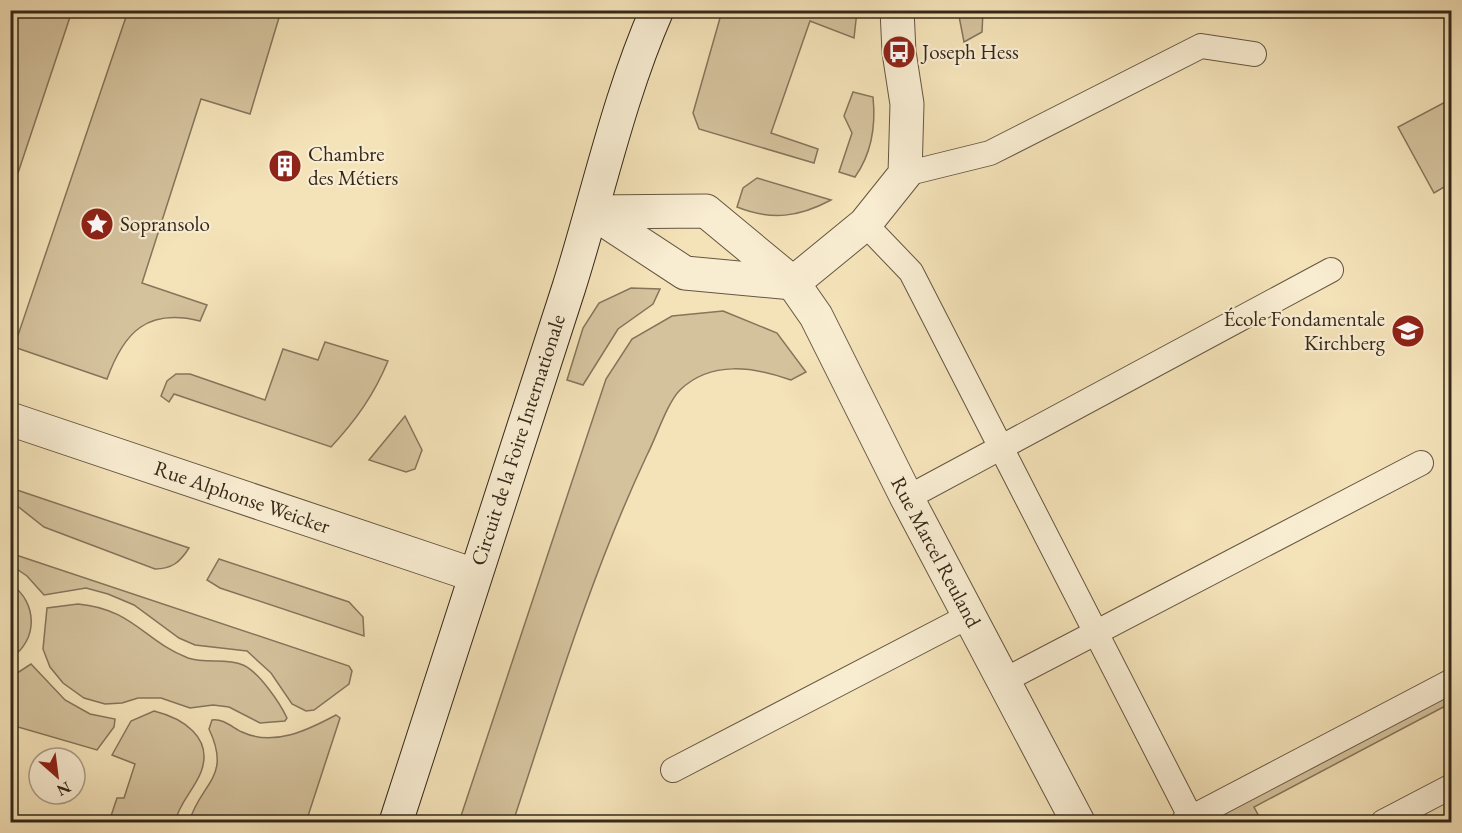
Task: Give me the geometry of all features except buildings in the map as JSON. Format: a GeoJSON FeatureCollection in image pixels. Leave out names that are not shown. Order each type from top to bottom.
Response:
{"type":"FeatureCollection","features":[{"type":"Feature","properties":{"kind":"street","name":"Circuit de la Foire Internationale"},"geometry":{"type":"LineString","coordinates":[[637,10],[637,56]]}},
{"type":"Feature","properties":{"kind":"street","name":"Circuit de la Foire Internationale"},"geometry":{"type":"LineString","coordinates":[[396,822],[474,575],[533,402],[592,212],[637,56],[657,10]]}},
{"type":"Feature","properties":{"kind":"street"},"geometry":{"type":"LineString","coordinates":[[592,212],[685,273],[793,283],[865,224],[904,174],[907,104],[899,52],[897,10]]}},
{"type":"Feature","properties":{"kind":"street","name":"Rue Marcel Reuland"},"geometry":{"type":"LineString","coordinates":[[592,212],[706,211],[793,283],[816,316],[907,498],[1078,822]]}},
{"type":"Feature","properties":{"kind":"street","name":"Rue Alphonse Weicker"},"geometry":{"type":"LineString","coordinates":[[10,419],[474,575]]}},
{"type":"Feature","properties":{"kind":"lane"},"geometry":{"type":"LineString","coordinates":[[904,174],[990,153],[1202,46],[1254,54]]}},
{"type":"Feature","properties":{"kind":"lane"},"geometry":{"type":"LineString","coordinates":[[865,224],[911,272],[1189,821],[1452,681]]}},
{"type":"Feature","properties":{"kind":"lane"},"geometry":{"type":"LineString","coordinates":[[907,498],[1331,270]]}},
{"type":"Feature","properties":{"kind":"lane"},"geometry":{"type":"LineString","coordinates":[[1004,681],[1421,464]]}},
{"type":"Feature","properties":{"kind":"lane"},"geometry":{"type":"LineString","coordinates":[[673,770],[969,616]]}},
{"type":"Feature","properties":{"kind":"lane"},"geometry":{"type":"LineString","coordinates":[[1383,822],[1452,786]]}},
{"type":"Feature","properties":{"kind":"shaded area"},"geometry":{"type":"Polygon","coordinates":[[[10,11],[72,11],[11,194],[10,11]]]}},
{"type":"Feature","properties":{"kind":"shaded area"},"geometry":{"type":"Polygon","coordinates":[[[128,11],[281,11],[250,114],[201,99],[142,283],[207,305],[200,321],[166,318],[152,321],[140,328],[121,348],[107,379],[14,347],[128,11]]]}},
{"type":"Feature","properties":{"kind":"shaded area"},"geometry":{"type":"Polygon","coordinates":[[[722,11],[857,11],[854,38],[810,21],[771,133],[818,149],[814,163],[699,129],[693,113],[722,11]]]}},
{"type":"Feature","properties":{"kind":"shaded area"},"geometry":{"type":"Polygon","coordinates":[[[958,11],[983,11],[982,32],[964,42],[958,11]]]}},
{"type":"Feature","properties":{"kind":"shaded area"},"geometry":{"type":"Polygon","coordinates":[[[853,92],[873,97],[874,108],[872,139],[861,168],[855,177],[839,172],[852,133],[844,116],[853,92]]]}},
{"type":"Feature","properties":{"kind":"shaded area"},"geometry":{"type":"Polygon","coordinates":[[[1451,99],[1451,183],[1434,193],[1398,127],[1451,99]]]}},
{"type":"Feature","properties":{"kind":"shaded area"},"geometry":{"type":"Polygon","coordinates":[[[757,178],[831,200],[808,210],[785,215],[762,214],[737,207],[743,188],[757,178]]]}},
{"type":"Feature","properties":{"kind":"shaded area"},"geometry":{"type":"Polygon","coordinates":[[[631,288],[660,289],[653,304],[618,329],[583,385],[567,380],[583,328],[599,303],[631,288]]]}},
{"type":"Feature","properties":{"kind":"shaded area"},"geometry":{"type":"Polygon","coordinates":[[[723,311],[777,333],[806,372],[791,380],[748,370],[719,370],[692,380],[675,396],[608,545],[513,822],[459,822],[606,379],[632,339],[672,316],[723,311]]]}},
{"type":"Feature","properties":{"kind":"shaded area"},"geometry":{"type":"Polygon","coordinates":[[[325,342],[388,361],[364,407],[331,447],[174,394],[169,402],[161,396],[167,381],[176,374],[190,374],[265,400],[283,349],[318,360],[325,342]]]}},
{"type":"Feature","properties":{"kind":"shaded area"},"geometry":{"type":"Polygon","coordinates":[[[405,416],[422,450],[415,469],[406,472],[369,460],[405,416]]]}},
{"type":"Feature","properties":{"kind":"shaded area"},"geometry":{"type":"Polygon","coordinates":[[[11,488],[189,548],[175,564],[155,569],[44,527],[11,501],[11,488]]]}},
{"type":"Feature","properties":{"kind":"shaded area"},"geometry":{"type":"Polygon","coordinates":[[[10,553],[349,666],[352,671],[349,684],[314,710],[306,711],[292,704],[271,673],[247,651],[195,645],[179,638],[134,605],[108,594],[86,588],[44,595],[27,576],[11,565],[10,553]]]}},
{"type":"Feature","properties":{"kind":"shaded area"},"geometry":{"type":"Polygon","coordinates":[[[219,559],[349,602],[363,617],[364,636],[220,588],[207,580],[219,559]]]}},
{"type":"Feature","properties":{"kind":"shaded area"},"geometry":{"type":"Polygon","coordinates":[[[11,584],[26,601],[31,621],[26,642],[11,658],[11,584]]]}},
{"type":"Feature","properties":{"kind":"shaded area"},"geometry":{"type":"Polygon","coordinates":[[[78,604],[112,612],[188,658],[243,665],[262,681],[287,718],[285,721],[260,723],[229,707],[213,705],[190,708],[161,698],[138,698],[122,703],[105,704],[84,698],[63,683],[50,667],[43,649],[47,608],[78,604]]]}},
{"type":"Feature","properties":{"kind":"shaded area"},"geometry":{"type":"Polygon","coordinates":[[[31,664],[65,700],[90,714],[115,719],[114,727],[97,750],[11,725],[11,677],[31,664]]]}},
{"type":"Feature","properties":{"kind":"shaded area"},"geometry":{"type":"Polygon","coordinates":[[[1451,694],[1451,703],[1254,807],[1262,822],[1208,822],[1451,694]]]}},
{"type":"Feature","properties":{"kind":"shaded area"},"geometry":{"type":"Polygon","coordinates":[[[154,711],[185,724],[193,731],[203,749],[204,760],[201,772],[175,822],[109,822],[117,798],[124,798],[135,764],[112,755],[131,721],[154,711]]]}},
{"type":"Feature","properties":{"kind":"shaded area"},"geometry":{"type":"Polygon","coordinates":[[[336,715],[340,718],[306,822],[189,822],[216,769],[215,745],[209,729],[212,720],[224,722],[254,736],[266,738],[290,735],[336,715]]]}},
{"type":"Feature","properties":{"kind":"place","name":"Joseph Hess"},"geometry":{"type":"Point","coordinates":[899,52]}},
{"type":"Feature","properties":{"kind":"place","name":"Chambre des Métiers"},"geometry":{"type":"Point","coordinates":[285,166]}},
{"type":"Feature","properties":{"kind":"place","name":"Sopransolo"},"geometry":{"type":"Point","coordinates":[97,224]}},
{"type":"Feature","properties":{"kind":"place","name":"École Fondamentale Kirchberg"},"geometry":{"type":"Point","coordinates":[1408,331]}}]}
